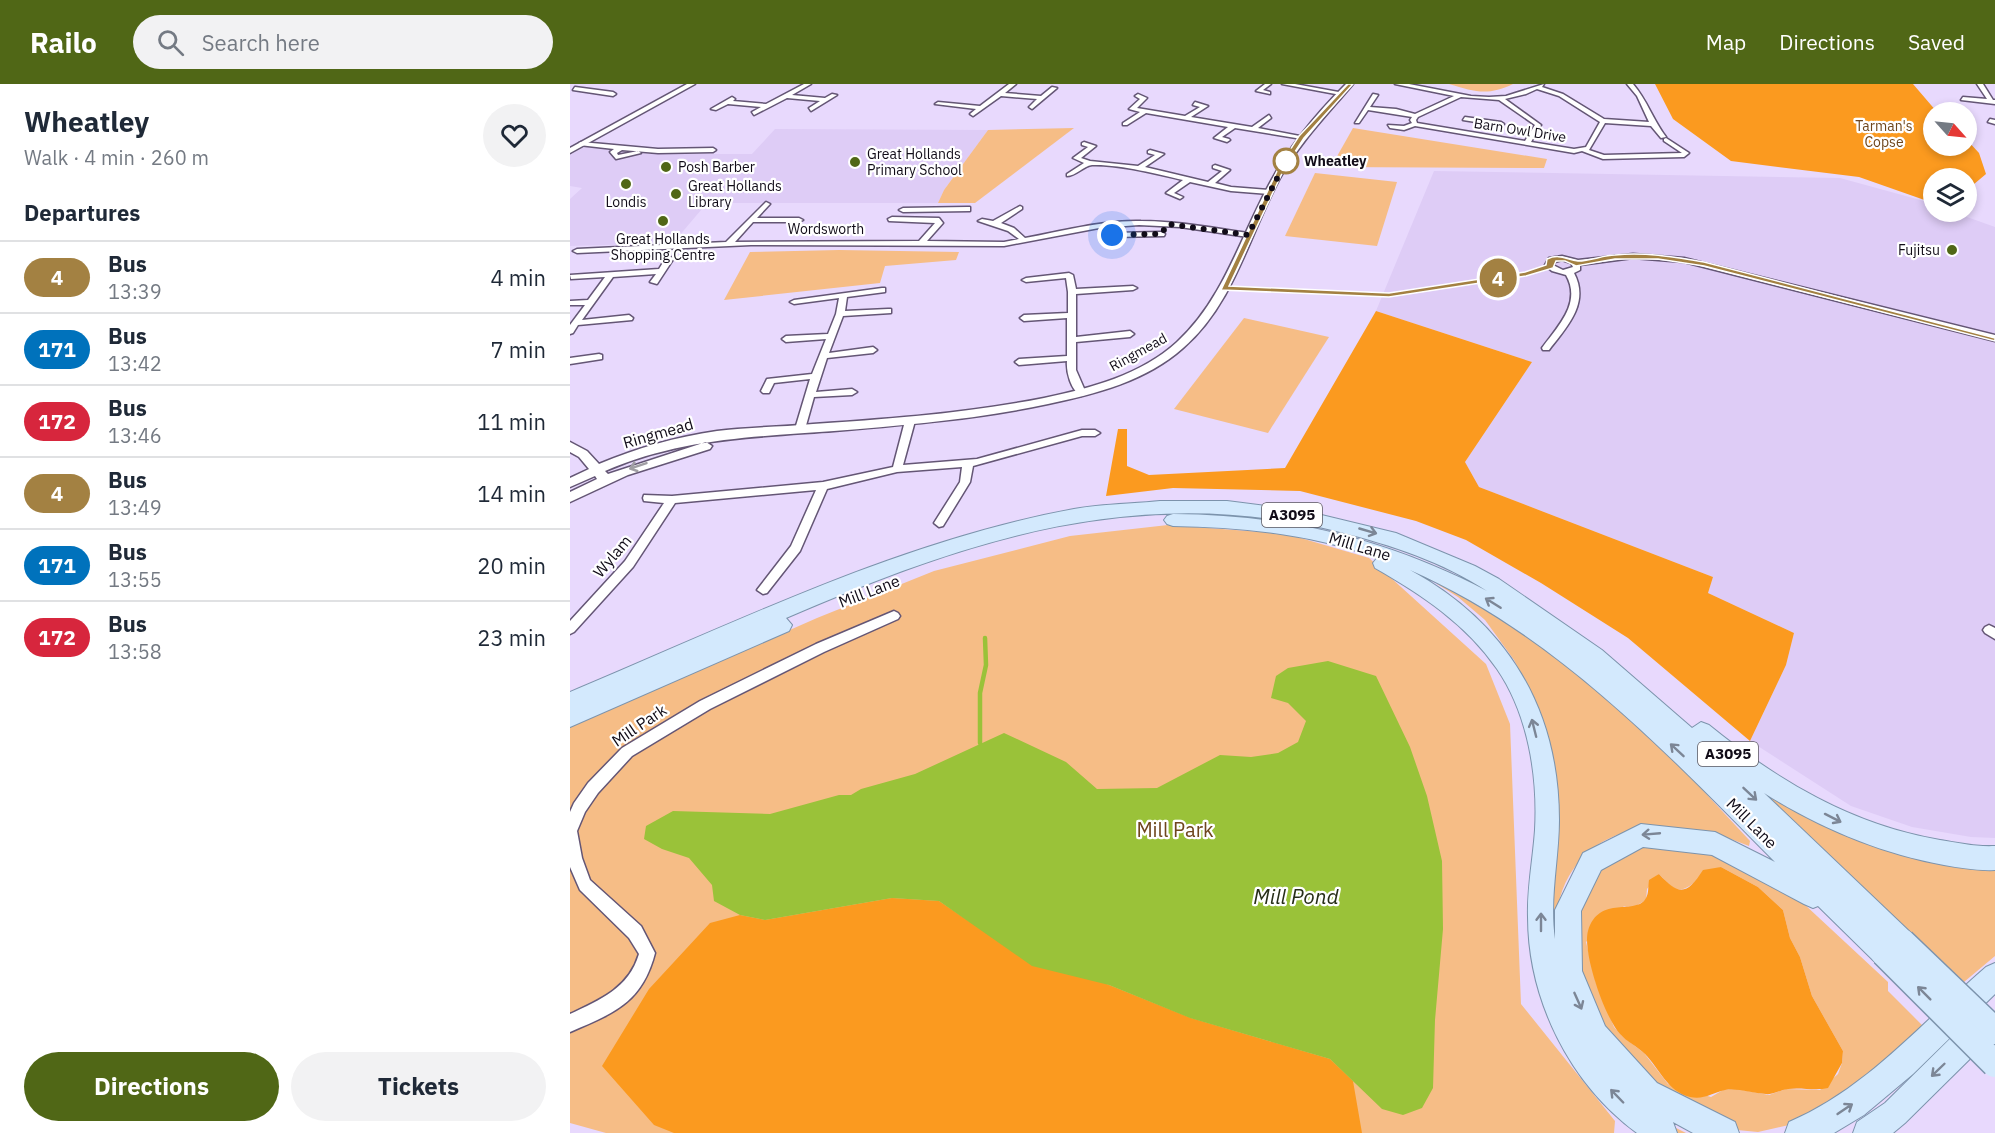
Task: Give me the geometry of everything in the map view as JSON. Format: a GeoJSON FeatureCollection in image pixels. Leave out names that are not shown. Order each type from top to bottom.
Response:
{"type":"FeatureCollection","features":[{"type":"Feature","properties":{"kind":"main road","name":"Mill Lane"},"geometry":{"type":"LineString","coordinates":[[570,702],[780,611],[895,566],[1007,530],[1098,512],[1202,506],[1305,517],[1390,538],[1439,557],[1492,584],[1625,680],[1757,801],[1995,1064]]}},
{"type":"Feature","properties":{"kind":"main road","name":"Mill Lane"},"geometry":{"type":"LineString","coordinates":[[570,718],[857,594],[953,560],[1011,543],[1074,529],[1165,520],[1235,522],[1318,533],[1372,548],[1439,575],[1482,597],[1552,644],[1588,671],[1657,731],[1885,945],[1995,1031]]}},
{"type":"Feature","properties":{"kind":"main road","name":"A3095"},"geometry":{"type":"LineString","coordinates":[[1318,533],[1384,564],[1444,599],[1485,636],[1509,667],[1531,716],[1544,775],[1547,817],[1541,928],[1548,979],[1554,1001],[1571,1037],[1596,1074],[1629,1108],[1662,1133]]}},
{"type":"Feature","properties":{"kind":"main road","name":"A3095"},"geometry":{"type":"LineString","coordinates":[[1492,584],[1541,609],[1620,664],[1720,749],[1785,793],[1840,822],[1893,842],[1981,859],[1995,858]]}},
{"type":"Feature","properties":{"kind":"main road","name":"A3095"},"geometry":{"type":"LineString","coordinates":[[1724,1133],[1671,1110],[1641,1089],[1606,1052],[1592,1029],[1568,972],[1564,936],[1567,905],[1586,867],[1604,851],[1630,838],[1658,833],[1700,839],[1738,853],[1787,878],[1885,945]]}},
{"type":"Feature","properties":{"kind":"main road"},"geometry":{"type":"LineString","coordinates":[[1800,1133],[1823,1123],[1887,1078],[1995,976]]}},
{"type":"Feature","properties":{"kind":"main road"},"geometry":{"type":"LineString","coordinates":[[1868,1133],[1894,1113],[1995,1014]]}},
{"type":"Feature","properties":{"kind":"street"},"geometry":{"type":"LineString","coordinates":[[572,90],[586,84]]}},
{"type":"Feature","properties":{"kind":"street"},"geometry":{"type":"LineString","coordinates":[[570,151],[692,84]]}},
{"type":"Feature","properties":{"kind":"street"},"geometry":{"type":"LineString","coordinates":[[754,113],[808,84]]}},
{"type":"Feature","properties":{"kind":"street"},"geometry":{"type":"LineString","coordinates":[[973,114],[1013,84]]}},
{"type":"Feature","properties":{"kind":"street"},"geometry":{"type":"LineString","coordinates":[[1268,84],[1258,91],[1268,93]]}},
{"type":"Feature","properties":{"kind":"street"},"geometry":{"type":"LineString","coordinates":[[1288,84],[1341,93]]}},
{"type":"Feature","properties":{"kind":"street","name":"Ringmead"},"geometry":{"type":"LineString","coordinates":[[570,483],[736,439],[800,429],[910,421],[1001,409],[1081,393],[1114,383],[1135,373],[1167,356],[1181,345],[1208,316],[1231,275],[1269,192],[1302,137],[1350,84]]}},
{"type":"Feature","properties":{"kind":"street"},"geometry":{"type":"LineString","coordinates":[[1398,84],[1477,100],[1502,100],[1540,86],[1561,95],[1602,121],[1653,124]]}},
{"type":"Feature","properties":{"kind":"street"},"geometry":{"type":"LineString","coordinates":[[1584,150],[1603,158],[1684,155],[1686,153],[1664,138],[1653,124],[1640,95],[1629,84]]}},
{"type":"Feature","properties":{"kind":"street"},"geometry":{"type":"LineString","coordinates":[[1980,84],[1993,102]]}},
{"type":"Feature","properties":{"kind":"street"},"geometry":{"type":"LineString","coordinates":[[1032,107],[1053,88]]}},
{"type":"Feature","properties":{"kind":"street"},"geometry":{"type":"LineString","coordinates":[[572,90],[616,92],[598,100]]}},
{"type":"Feature","properties":{"kind":"street"},"geometry":{"type":"LineString","coordinates":[[1000,94],[1042,98]]}},
{"type":"Feature","properties":{"kind":"street"},"geometry":{"type":"LineString","coordinates":[[811,109],[834,95]]}},
{"type":"Feature","properties":{"kind":"street"},"geometry":{"type":"LineString","coordinates":[[1357,122],[1375,95]]}},
{"type":"Feature","properties":{"kind":"street","name":"Barn Owl Drive"},"geometry":{"type":"LineString","coordinates":[[1390,126],[1404,128],[1461,95]]}},
{"type":"Feature","properties":{"kind":"street"},"geometry":{"type":"LineString","coordinates":[[714,109],[739,96]]}},
{"type":"Feature","properties":{"kind":"street"},"geometry":{"type":"LineString","coordinates":[[786,96],[825,100]]}},
{"type":"Feature","properties":{"kind":"street"},"geometry":{"type":"LineString","coordinates":[[1138,96],[1144,98],[1132,109],[1188,116],[1302,137]]}},
{"type":"Feature","properties":{"kind":"street"},"geometry":{"type":"LineString","coordinates":[[930,110],[948,97]]}},
{"type":"Feature","properties":{"kind":"street"},"geometry":{"type":"LineString","coordinates":[[1963,99],[1993,102]]}},
{"type":"Feature","properties":{"kind":"street"},"geometry":{"type":"LineString","coordinates":[[1502,100],[1538,125],[1527,143]]}},
{"type":"Feature","properties":{"kind":"street"},"geometry":{"type":"LineString","coordinates":[[727,102],[768,106]]}},
{"type":"Feature","properties":{"kind":"street"},"geometry":{"type":"LineString","coordinates":[[938,104],[981,108]]}},
{"type":"Feature","properties":{"kind":"street"},"geometry":{"type":"LineString","coordinates":[[1188,116],[1205,106],[1195,104]]}},
{"type":"Feature","properties":{"kind":"street"},"geometry":{"type":"LineString","coordinates":[[1367,108],[1396,111],[1416,120]]}},
{"type":"Feature","properties":{"kind":"street"},"geometry":{"type":"LineString","coordinates":[[1137,126],[1122,123],[1144,112]]}},
{"type":"Feature","properties":{"kind":"street"},"geometry":{"type":"LineString","coordinates":[[1253,129],[1269,117]]}},
{"type":"Feature","properties":{"kind":"street"},"geometry":{"type":"LineString","coordinates":[[1465,119],[1501,124]]}},
{"type":"Feature","properties":{"kind":"street","name":"Barn Owl Drive"},"geometry":{"type":"LineString","coordinates":[[1416,120],[1468,134],[1574,151],[1584,150],[1602,121]]}},
{"type":"Feature","properties":{"kind":"street"},"geometry":{"type":"LineString","coordinates":[[1468,134],[1479,121]]}},
{"type":"Feature","properties":{"kind":"street"},"geometry":{"type":"LineString","coordinates":[[1227,140],[1217,138],[1233,126]]}},
{"type":"Feature","properties":{"kind":"street"},"geometry":{"type":"LineString","coordinates":[[581,144],[621,148],[613,152],[616,158],[627,157],[645,150],[713,150]]}},
{"type":"Feature","properties":{"kind":"street"},"geometry":{"type":"LineString","coordinates":[[1084,144],[1093,146],[1076,158],[1089,163],[1139,168],[1231,189],[1269,192]]}},
{"type":"Feature","properties":{"kind":"street"},"geometry":{"type":"LineString","coordinates":[[1642,148],[1649,156]]}},
{"type":"Feature","properties":{"kind":"street"},"geometry":{"type":"LineString","coordinates":[[1139,168],[1161,154],[1150,152]]}},
{"type":"Feature","properties":{"kind":"street"},"geometry":{"type":"LineString","coordinates":[[1069,176],[1089,163]]}},
{"type":"Feature","properties":{"kind":"street"},"geometry":{"type":"LineString","coordinates":[[1210,184],[1227,170],[1215,167]]}},
{"type":"Feature","properties":{"kind":"street"},"geometry":{"type":"LineString","coordinates":[[1061,174],[1080,178]]}},
{"type":"Feature","properties":{"kind":"street"},"geometry":{"type":"LineString","coordinates":[[1180,196],[1169,194],[1188,180]]}},
{"type":"Feature","properties":{"kind":"street"},"geometry":{"type":"LineString","coordinates":[[729,243],[766,204]]}},
{"type":"Feature","properties":{"kind":"street"},"geometry":{"type":"LineString","coordinates":[[994,224],[1020,208]]}},
{"type":"Feature","properties":{"kind":"street"},"geometry":{"type":"LineString","coordinates":[[892,219],[936,220],[950,209]]}},
{"type":"Feature","properties":{"kind":"street"},"geometry":{"type":"LineString","coordinates":[[903,210],[967,209]]}},
{"type":"Feature","properties":{"kind":"street","name":"Wordsworth"},"geometry":{"type":"LineString","coordinates":[[750,220],[799,220]]}},
{"type":"Feature","properties":{"kind":"street"},"geometry":{"type":"LineString","coordinates":[[922,242],[939,223],[936,220]]}},
{"type":"Feature","properties":{"kind":"street"},"geometry":{"type":"LineString","coordinates":[[982,221],[1011,228],[1020,233],[1024,241]]}},
{"type":"Feature","properties":{"kind":"street"},"geometry":{"type":"LineString","coordinates":[[1158,244],[1168,224]]}},
{"type":"Feature","properties":{"kind":"street","name":"Wordsworth"},"geometry":{"type":"LineString","coordinates":[[577,251],[729,243],[985,244],[1024,241],[1099,226],[1168,224],[1248,235]]}},
{"type":"Feature","properties":{"kind":"street"},"geometry":{"type":"LineString","coordinates":[[1108,235],[1161,234]]}},
{"type":"Feature","properties":{"kind":"street"},"geometry":{"type":"LineString","coordinates":[[1546,348],[1574,307],[1578,297],[1576,280],[1569,272],[1552,268],[1549,265],[1550,261],[1562,258],[1576,263],[1633,256],[1684,260],[1995,338]]}},
{"type":"Feature","properties":{"kind":"street"},"geometry":{"type":"LineString","coordinates":[[654,282],[670,258]]}},
{"type":"Feature","properties":{"kind":"street"},"geometry":{"type":"LineString","coordinates":[[1569,272],[1577,268],[1576,263]]}},
{"type":"Feature","properties":{"kind":"street"},"geometry":{"type":"LineString","coordinates":[[579,267],[571,277],[661,271]]}},
{"type":"Feature","properties":{"kind":"street"},"geometry":{"type":"LineString","coordinates":[[573,327],[610,274]]}},
{"type":"Feature","properties":{"kind":"street"},"geometry":{"type":"LineString","coordinates":[[1026,280],[1069,275],[1072,292],[1071,370],[1081,393]]}},
{"type":"Feature","properties":{"kind":"street"},"geometry":{"type":"LineString","coordinates":[[1072,292],[1133,288]]}},
{"type":"Feature","properties":{"kind":"street"},"geometry":{"type":"LineString","coordinates":[[794,302],[882,290]]}},
{"type":"Feature","properties":{"kind":"street"},"geometry":{"type":"LineString","coordinates":[[800,429],[809,395],[840,314],[843,296]]}},
{"type":"Feature","properties":{"kind":"street"},"geometry":{"type":"LineString","coordinates":[[570,303],[591,302]]}},
{"type":"Feature","properties":{"kind":"street"},"geometry":{"type":"LineString","coordinates":[[840,314],[888,311]]}},
{"type":"Feature","properties":{"kind":"street"},"geometry":{"type":"LineString","coordinates":[[1024,318],[1071,315]]}},
{"type":"Feature","properties":{"kind":"street"},"geometry":{"type":"LineString","coordinates":[[573,327],[629,318]]}},
{"type":"Feature","properties":{"kind":"street"},"geometry":{"type":"LineString","coordinates":[[1071,340],[1130,334]]}},
{"type":"Feature","properties":{"kind":"street"},"geometry":{"type":"LineString","coordinates":[[786,339],[831,336]]}},
{"type":"Feature","properties":{"kind":"street"},"geometry":{"type":"LineString","coordinates":[[824,356],[873,350]]}},
{"type":"Feature","properties":{"kind":"street"},"geometry":{"type":"LineString","coordinates":[[570,361],[599,357]]}},
{"type":"Feature","properties":{"kind":"street"},"geometry":{"type":"LineString","coordinates":[[1018,362],[1070,358]]}},
{"type":"Feature","properties":{"kind":"street"},"geometry":{"type":"LineString","coordinates":[[766,391],[770,381],[816,376]]}},
{"type":"Feature","properties":{"kind":"street"},"geometry":{"type":"LineString","coordinates":[[809,395],[852,392]]}},
{"type":"Feature","properties":{"kind":"street"},"geometry":{"type":"LineString","coordinates":[[897,469],[910,421]]}},
{"type":"Feature","properties":{"kind":"street"},"geometry":{"type":"LineString","coordinates":[[648,498],[672,500],[823,486],[897,469],[968,462],[1083,433],[1095,433]]}},
{"type":"Feature","properties":{"kind":"street"},"geometry":{"type":"LineString","coordinates":[[570,446],[583,454],[601,474]]}},
{"type":"Feature","properties":{"kind":"street"},"geometry":{"type":"LineString","coordinates":[[939,523],[965,482],[968,462]]}},
{"type":"Feature","properties":{"kind":"street","name":"Ringmead"},"geometry":{"type":"LineString","coordinates":[[570,497],[601,474]]}},
{"type":"Feature","properties":{"kind":"street"},"geometry":{"type":"LineString","coordinates":[[763,590],[796,548],[823,486]]}},
{"type":"Feature","properties":{"kind":"street","name":"Wylam"},"geometry":{"type":"LineString","coordinates":[[570,629],[629,564],[672,500]]}},
{"type":"Feature","properties":{"kind":"street","name":"Mill Park"},"geometry":{"type":"LineString","coordinates":[[570,1023],[616,1002],[631,990],[640,977],[647,953],[644,943],[635,932],[585,885],[574,858],[570,831],[579,808],[594,788],[627,752],[705,705],[820,648],[894,616]]}},
{"type":"Feature","properties":{"kind":"shaded area"},"geometry":{"type":"Polygon","coordinates":[[[775,129],[988,130],[944,190],[938,203],[707,203],[673,243],[570,246],[570,199],[582,188],[570,186],[570,155],[586,146],[647,154],[752,154],[775,129]]]}},
{"type":"Feature","properties":{"kind":"shaded area"},"geometry":{"type":"Polygon","coordinates":[[[1434,171],[1840,178],[1923,201],[1923,222],[1977,221],[1995,227],[1995,838],[1971,837],[1912,827],[1851,806],[1750,741],[1786,665],[1794,633],[1708,593],[1713,577],[1479,487],[1465,462],[1532,362],[1376,311],[1434,171]]]}},
{"type":"Feature","properties":{"kind":"green space"},"geometry":{"type":"Polygon","coordinates":[[[1449,84],[1513,84],[1481,92],[1449,84]]]}},
{"type":"Feature","properties":{"kind":"green space","name":"Tarman's Copse"},"geometry":{"type":"Polygon","coordinates":[[[1655,84],[1913,84],[1928,102],[1923,102],[1923,156],[1977,156],[1977,151],[1986,174],[1977,182],[1977,168],[1923,168],[1923,199],[1859,177],[1731,161],[1673,119],[1655,84]]]}},
{"type":"Feature","properties":{"kind":"green space"},"geometry":{"type":"Polygon","coordinates":[[[1074,128],[975,203],[938,203],[944,190],[988,130],[1074,128]]]}},
{"type":"Feature","properties":{"kind":"green space"},"geometry":{"type":"Polygon","coordinates":[[[1353,128],[1547,159],[1544,168],[1331,167],[1353,128]]]}},
{"type":"Feature","properties":{"kind":"green space"},"geometry":{"type":"Polygon","coordinates":[[[1315,173],[1397,182],[1377,246],[1285,236],[1315,173]]]}},
{"type":"Feature","properties":{"kind":"green space"},"geometry":{"type":"Polygon","coordinates":[[[839,250],[959,252],[956,260],[885,266],[880,283],[724,300],[750,252],[839,250]]]}},
{"type":"Feature","properties":{"kind":"green space"},"geometry":{"type":"Polygon","coordinates":[[[1376,311],[1532,362],[1465,462],[1479,487],[1713,577],[1708,593],[1794,633],[1786,665],[1750,741],[1628,638],[1541,583],[1466,540],[1416,521],[1300,491],[1173,488],[1106,496],[1118,429],[1127,429],[1127,466],[1149,475],[1285,468],[1376,311]]]}},
{"type":"Feature","properties":{"kind":"green space"},"geometry":{"type":"Polygon","coordinates":[[[1244,318],[1329,337],[1268,433],[1174,409],[1244,318]]]}},
{"type":"Feature","properties":{"kind":"green space","name":"Mill Park"},"geometry":{"type":"Polygon","coordinates":[[[1168,525],[1287,534],[1369,558],[1486,664],[1510,724],[1521,1004],[1615,1121],[1614,1133],[606,1133],[570,1123],[570,727],[817,618],[934,571],[1070,536],[1168,525]]]}},
{"type":"Feature","properties":{"kind":"green space"},"geometry":{"type":"Polygon","coordinates":[[[1439,581],[1519,627],[1646,729],[1750,841],[1749,846],[1702,831],[1676,828],[1651,828],[1627,832],[1604,841],[1585,855],[1569,876],[1557,909],[1555,944],[1557,967],[1670,1125],[1686,1133],[1673,1133],[1553,971],[1548,738],[1540,713],[1514,660],[1485,620],[1458,597],[1437,584],[1439,581]]]}},
{"type":"Feature","properties":{"kind":"green space"},"geometry":{"type":"Polygon","coordinates":[[[1728,759],[1765,786],[1995,866],[1995,956],[1964,982],[1920,940],[1917,942],[1728,759]]]}},
{"type":"Feature","properties":{"kind":"green space"},"geometry":{"type":"Polygon","coordinates":[[[1655,843],[1708,847],[1803,903],[1888,982],[1888,991],[1923,1026],[1850,1094],[1802,1122],[1758,1132],[1737,1130],[1693,1115],[1610,1045],[1574,964],[1583,893],[1607,862],[1622,852],[1655,843]],[[1721,867],[1679,890],[1672,887],[1659,874],[1647,889],[1646,900],[1634,907],[1624,906],[1586,942],[1596,983],[1614,1027],[1644,1053],[1668,1084],[1711,1097],[1723,1090],[1737,1089],[1769,1095],[1786,1089],[1820,1090],[1838,1074],[1843,1051],[1812,996],[1800,957],[1790,938],[1783,910],[1758,887],[1721,867]]]}},
{"type":"Feature","properties":{"kind":"green space"},"geometry":{"type":"Polygon","coordinates":[[[1721,867],[1758,887],[1783,910],[1790,938],[1800,957],[1812,996],[1843,1051],[1842,1063],[1828,1088],[1788,1089],[1769,1094],[1730,1090],[1704,1097],[1690,1097],[1670,1085],[1645,1054],[1620,1034],[1608,1014],[1596,984],[1588,954],[1588,931],[1593,920],[1600,913],[1609,909],[1635,906],[1641,903],[1647,896],[1649,880],[1659,874],[1672,886],[1682,890],[1692,884],[1703,870],[1721,867]]]}},
{"type":"Feature","properties":{"kind":"green space"},"geometry":{"type":"Polygon","coordinates":[[[892,898],[939,901],[970,922],[1109,985],[1191,1018],[1330,1059],[1353,1081],[1362,1133],[674,1133],[654,1125],[602,1066],[649,989],[710,923],[740,915],[765,920],[892,898]]]}},
{"type":"Feature","properties":{"kind":"water","name":"Mill Pond"},"geometry":{"type":"Polygon","coordinates":[[[1328,661],[1376,676],[1410,747],[1427,796],[1442,861],[1443,929],[1435,1020],[1433,1088],[1422,1108],[1403,1115],[1382,1109],[1330,1059],[1190,1018],[1109,985],[1032,966],[939,901],[892,898],[765,920],[740,915],[714,901],[712,885],[689,858],[662,849],[644,839],[646,826],[673,811],[770,814],[839,795],[851,795],[861,789],[915,774],[1004,733],[1066,762],[1097,789],[1157,788],[1220,755],[1251,757],[1278,753],[1298,742],[1306,721],[1288,703],[1271,698],[1276,676],[1288,668],[1328,661]]]}},
{"type":"Feature","properties":{"kind":"waterway"},"geometry":{"type":"LineString","coordinates":[[980,743],[980,693],[986,665],[985,638]]}},
{"type":"Feature","properties":{"kind":"bus line","name":"4"},"geometry":{"type":"LineString","coordinates":[[1350,84],[1302,137],[1282,167],[1224,288],[1389,295],[1526,274],[1550,267],[1550,261],[1555,258],[1567,259],[1576,263],[1615,257],[1658,256],[1704,264],[1995,338]]}},
{"type":"Feature","properties":{"kind":"place","name":"Wheatley"},"geometry":{"type":"Point","coordinates":[1286,161]}},
{"type":"Feature","properties":{"kind":"place","name":"Great Hollands Primary School"},"geometry":{"type":"Point","coordinates":[855,162]}},
{"type":"Feature","properties":{"kind":"place","name":"Posh Barber"},"geometry":{"type":"Point","coordinates":[666,167]}},
{"type":"Feature","properties":{"kind":"place","name":"Londis"},"geometry":{"type":"Point","coordinates":[626,184]}},
{"type":"Feature","properties":{"kind":"place","name":"Great Hollands Library"},"geometry":{"type":"Point","coordinates":[676,194]}},
{"type":"Feature","properties":{"kind":"place","name":"Great Hollands Shopping Centre"},"geometry":{"type":"Point","coordinates":[663,221]}},
{"type":"Feature","properties":{"kind":"place","name":"Fujitsu"},"geometry":{"type":"Point","coordinates":[1952,250]}},
{"type":"Feature","properties":{"kind":"route"},"geometry":{"type":"LineString","coordinates":[[1112,235],[1161,234],[1168,224],[1248,235],[1286,161]]}}]}
